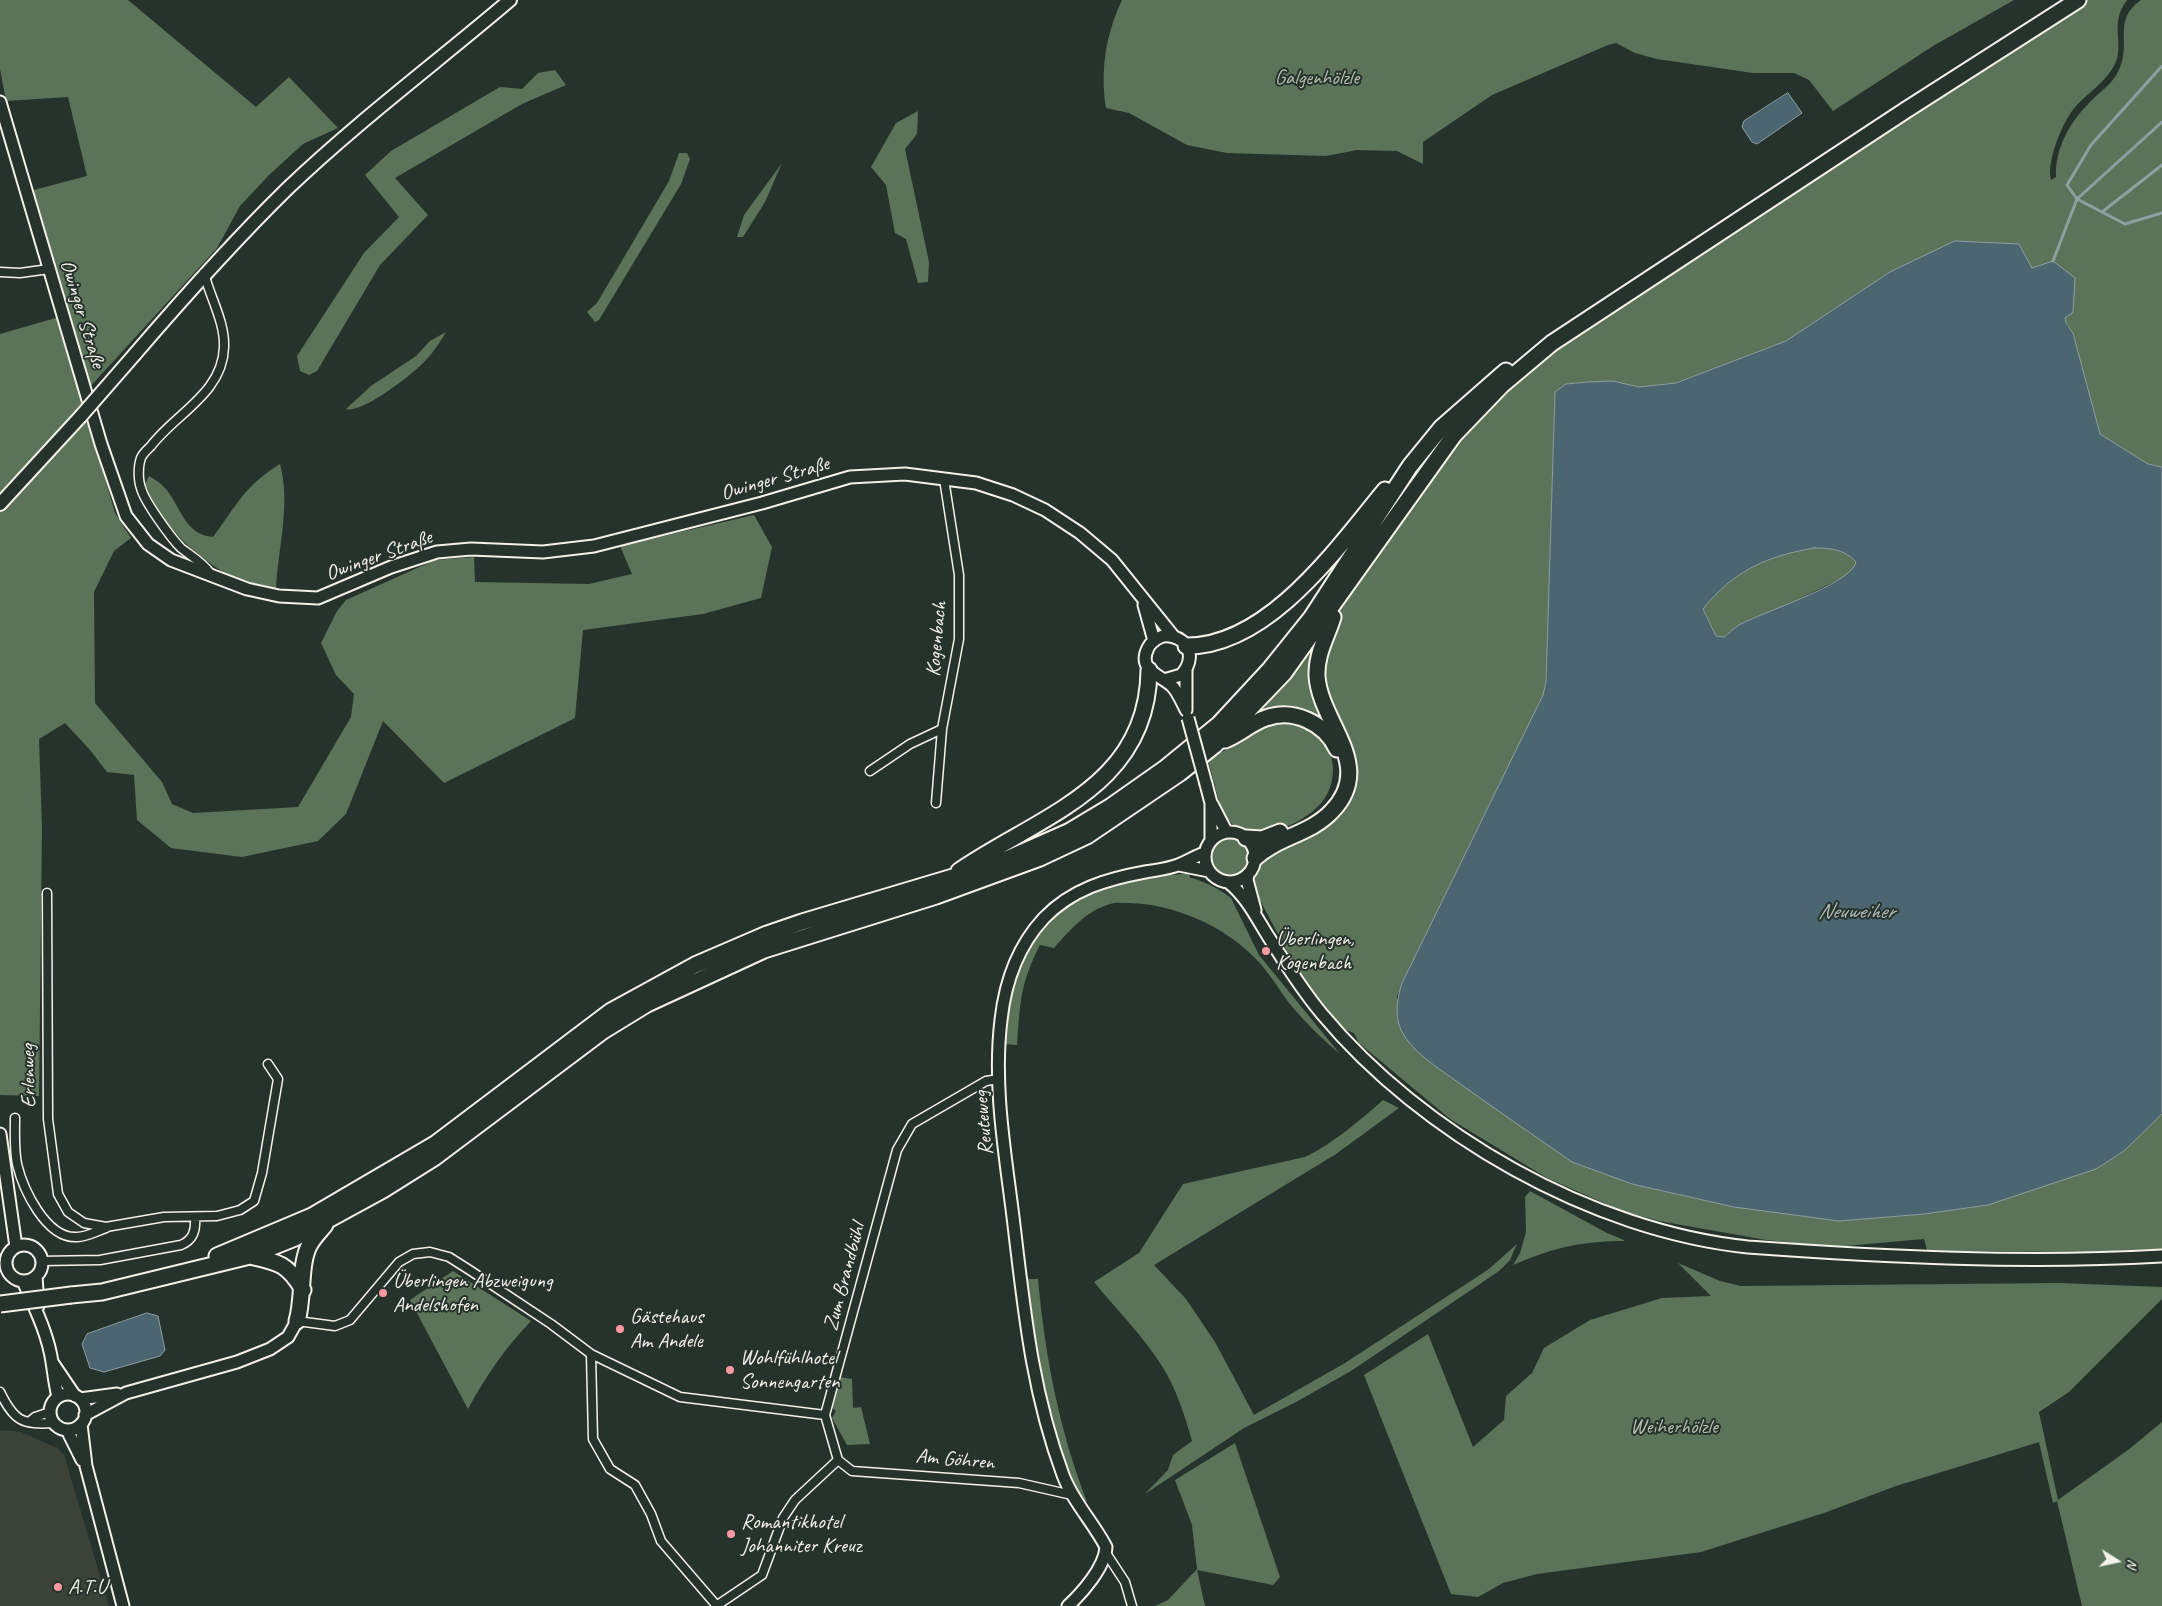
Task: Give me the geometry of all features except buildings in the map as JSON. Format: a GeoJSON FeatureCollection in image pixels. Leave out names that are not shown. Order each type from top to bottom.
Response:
{"type":"FeatureCollection","features":[{"type":"Feature","properties":{"kind":"highway"},"geometry":{"type":"LineString","coordinates":[[0,1304],[102,1292],[250,1256],[295,1238],[327,1222],[434,1158],[603,1031],[647,1004],[764,950],[936,896],[1040,858],[1087,836],[1180,773],[1215,745],[1284,673],[1338,602],[1454,436],[1502,385],[1552,343],[1906,110],[2078,0]]}},
{"type":"Feature","properties":{"kind":"highway"},"geometry":{"type":"LineString","coordinates":[[186,1271],[312,1216],[434,1144],[611,1011],[686,969],[776,931],[946,881],[993,865],[1070,831],[1110,807],[1164,769],[1219,724],[1270,669],[1311,618],[1410,466],[1441,428],[1487,385],[1526,356],[1552,343]]}},
{"type":"Feature","properties":{"kind":"highway"},"geometry":{"type":"LineString","coordinates":[[1180,641],[1202,646],[1231,637],[1259,621],[1282,603],[1331,555],[1385,489],[1410,466]]}},
{"type":"Feature","properties":{"kind":"highway"},"geometry":{"type":"LineString","coordinates":[[1255,858],[1266,848],[1297,836],[1324,820],[1339,803],[1344,793],[1349,771],[1348,758],[1321,695],[1317,676],[1323,641],[1338,602]]}},
{"type":"Feature","properties":{"kind":"highway"},"geometry":{"type":"LineString","coordinates":[[946,881],[983,855],[1078,799],[1105,777],[1126,752],[1138,730],[1146,708],[1149,670]]}},
{"type":"Feature","properties":{"kind":"highway"},"geometry":{"type":"LineString","coordinates":[[1215,745],[1236,736],[1266,718],[1292,715],[1318,726],[1331,739],[1340,756],[1338,786],[1328,804],[1320,812],[1312,818],[1262,839],[1246,838]]}},
{"type":"Feature","properties":{"kind":"highway"},"geometry":{"type":"LineString","coordinates":[[297,1321],[302,1306],[304,1262],[309,1245],[327,1222]]}},
{"type":"Feature","properties":{"kind":"highway"},"geometry":{"type":"LineString","coordinates":[[250,1256],[280,1263],[293,1273],[303,1290]]}},
{"type":"Feature","properties":{"kind":"main road"},"geometry":{"type":"LineString","coordinates":[[0,504],[204,274],[288,188],[359,124],[510,0]]}},
{"type":"Feature","properties":{"kind":"street","name":"Owinger Straße"},"geometry":{"type":"LineString","coordinates":[[0,102],[101,444],[126,516],[148,544],[171,560],[247,589],[278,596],[318,598],[391,567],[437,552],[471,549],[543,552],[594,546],[762,503],[850,477],[905,474],[976,483],[1013,495],[1045,510],[1095,545],[1112,560],[1180,641]]}},
{"type":"Feature","properties":{"kind":"street"},"geometry":{"type":"LineString","coordinates":[[0,272],[20,273],[49,269]]}},
{"type":"Feature","properties":{"kind":"street"},"geometry":{"type":"LineString","coordinates":[[204,274],[218,314],[224,348],[215,379],[197,402],[159,435],[141,458],[139,472],[141,489],[158,517],[179,546],[209,571],[212,577]]}},
{"type":"Feature","properties":{"kind":"street","name":"Kogenbach"},"geometry":{"type":"LineString","coordinates":[[936,803],[942,729],[959,639],[959,575],[944,479]]}},
{"type":"Feature","properties":{"kind":"street","name":"Owinger Straße"},"geometry":{"type":"LineString","coordinates":[[1142,598],[1154,641]]}},
{"type":"Feature","properties":{"kind":"street"},"geometry":{"type":"LineString","coordinates":[[1187,714],[1186,671],[1190,658],[1180,641],[1164,636],[1154,641],[1150,646],[1146,657],[1149,670],[1174,688],[1187,714],[1211,803],[1226,832]]}},
{"type":"Feature","properties":{"kind":"street"},"geometry":{"type":"LineString","coordinates":[[1164,680],[1176,678],[1186,671]]}},
{"type":"Feature","properties":{"kind":"street"},"geometry":{"type":"LineString","coordinates":[[870,771],[910,744],[942,729]]}},
{"type":"Feature","properties":{"kind":"street"},"geometry":{"type":"LineString","coordinates":[[1211,803],[1211,840],[1204,853],[1209,871],[1217,879],[1228,882],[1238,880],[1248,874]]}},
{"type":"Feature","properties":{"kind":"street"},"geometry":{"type":"LineString","coordinates":[[1211,840],[1226,832],[1237,832],[1251,843],[1255,858],[1247,880],[1255,914]]}},
{"type":"Feature","properties":{"kind":"street","name":"Reuteweg"},"geometry":{"type":"LineString","coordinates":[[1106,1553],[1106,1547],[1101,1537],[1072,1495],[1064,1476],[1034,1377],[1002,1138],[999,1079],[1001,1020],[1005,993],[1018,956],[1035,929],[1058,905],[1090,886],[1115,878],[1179,865],[1204,853]]}},
{"type":"Feature","properties":{"kind":"street","name":"Reuteweg"},"geometry":{"type":"LineString","coordinates":[[1179,865],[1209,871]]}},
{"type":"Feature","properties":{"kind":"street"},"geometry":{"type":"LineString","coordinates":[[1228,882],[1255,914],[1302,988],[1320,1012],[1367,1063],[1389,1083],[1426,1113],[1478,1147],[1570,1198],[1601,1211],[1675,1234],[1717,1244],[1748,1248],[1939,1259],[2076,1260],[2162,1256]]}},
{"type":"Feature","properties":{"kind":"street","name":"Erlenweg"},"geometry":{"type":"LineString","coordinates":[[47,893],[46,1085],[54,1173],[58,1194],[68,1212],[84,1223],[106,1227]]}},
{"type":"Feature","properties":{"kind":"street","name":"Erlenweg"},"geometry":{"type":"LineString","coordinates":[[15,1118],[15,1147],[18,1165],[25,1186],[43,1218],[62,1235],[76,1238],[106,1227],[164,1218],[217,1216],[240,1210],[254,1201],[262,1173],[278,1079],[268,1064]]}},
{"type":"Feature","properties":{"kind":"street","name":"Zum Brandbühl"},"geometry":{"type":"LineString","coordinates":[[825,1415],[898,1150],[912,1124],[986,1081],[999,1079]]}},
{"type":"Feature","properties":{"kind":"street"},"geometry":{"type":"LineString","coordinates":[[0,1134],[20,1246]]}},
{"type":"Feature","properties":{"kind":"street"},"geometry":{"type":"LineString","coordinates":[[41,1260],[100,1260],[181,1245],[189,1241],[194,1234],[195,1218]]}},
{"type":"Feature","properties":{"kind":"street"},"geometry":{"type":"LineString","coordinates":[[20,1246],[3,1258],[4,1271],[15,1278],[23,1280],[36,1276]]}},
{"type":"Feature","properties":{"kind":"street"},"geometry":{"type":"LineString","coordinates":[[20,1246],[37,1252],[41,1260],[36,1276],[39,1318]]}},
{"type":"Feature","properties":{"kind":"street"},"geometry":{"type":"LineString","coordinates":[[52,1418],[51,1407],[58,1397],[66,1394],[77,1397],[126,1393],[256,1355],[270,1349],[288,1336],[297,1321],[335,1326],[350,1320],[399,1262],[413,1254],[430,1252],[448,1257],[551,1324],[591,1354],[680,1397],[734,1406],[825,1415],[838,1460],[795,1500],[783,1518],[762,1575],[717,1606],[661,1541],[652,1514],[635,1485],[610,1468],[593,1439],[591,1354]]}},
{"type":"Feature","properties":{"kind":"street"},"geometry":{"type":"LineString","coordinates":[[23,1280],[39,1318],[52,1362],[52,1379],[58,1397]]}},
{"type":"Feature","properties":{"kind":"street"},"geometry":{"type":"LineString","coordinates":[[52,1362],[85,1406],[83,1419],[86,1466],[123,1606]]}},
{"type":"Feature","properties":{"kind":"street"},"geometry":{"type":"LineString","coordinates":[[0,1392],[7,1408],[17,1419],[29,1422],[52,1418]]}},
{"type":"Feature","properties":{"kind":"street"},"geometry":{"type":"LineString","coordinates":[[67,1430],[126,1393]]}},
{"type":"Feature","properties":{"kind":"street"},"geometry":{"type":"LineString","coordinates":[[29,1422],[35,1417],[52,1418],[67,1430],[86,1466]]}},
{"type":"Feature","properties":{"kind":"street","name":"Am Göhren"},"geometry":{"type":"LineString","coordinates":[[838,1460],[852,1471],[1019,1483],[1072,1495]]}},
{"type":"Feature","properties":{"kind":"street"},"geometry":{"type":"LineString","coordinates":[[1068,1606],[1096,1571],[1106,1553],[1125,1582],[1132,1606]]}},
{"type":"Feature","properties":{"kind":"shaded area"},"geometry":{"type":"Polygon","coordinates":[[[0,1430],[21,1432],[57,1448],[64,1455],[109,1606],[0,1606],[0,1430]]]}},
{"type":"Feature","properties":{"kind":"green space"},"geometry":{"type":"Polygon","coordinates":[[[0,0],[128,0],[256,107],[289,77],[338,128],[303,144],[268,176],[240,206],[217,248],[88,389],[30,191],[87,176],[68,97],[6,101],[0,69],[0,0]]]}},
{"type":"Feature","properties":{"kind":"green space","name":"Galgenhölzle"},"geometry":{"type":"Polygon","coordinates":[[[1122,0],[2014,0],[1933,46],[1833,111],[1809,80],[1794,73],[1753,73],[1657,59],[1635,53],[1616,43],[1608,45],[1492,95],[1423,142],[1423,164],[1397,151],[1357,150],[1326,156],[1227,153],[1187,145],[1129,113],[1106,108],[1104,66],[1106,52],[1116,13],[1122,0]]]}},
{"type":"Feature","properties":{"kind":"green space"},"geometry":{"type":"Polygon","coordinates":[[[2078,0],[2127,0],[2121,9],[2119,18],[2118,50],[2114,66],[2102,82],[2077,105],[2066,120],[2053,152],[2050,172],[2051,180],[2056,177],[2058,154],[2066,133],[2079,114],[2111,82],[2118,72],[2124,51],[2124,24],[2127,16],[2132,8],[2141,0],[2162,0],[2162,467],[2148,464],[2100,434],[2073,333],[2032,268],[1890,272],[1786,341],[1675,383],[1639,387],[1613,381],[1566,384],[1555,392],[1546,682],[1543,695],[1402,983],[1397,997],[1406,1039],[1431,1063],[1572,1162],[1632,1184],[1734,1207],[1839,1221],[1924,1214],[1988,1205],[2096,1169],[2124,1151],[2162,1114],[2162,1249],[2088,1252],[1938,1251],[1927,1250],[1924,1239],[1834,1247],[1766,1240],[1659,1221],[1622,1211],[1547,1178],[1450,1119],[1359,1043],[1354,1033],[1343,1029],[1297,970],[1254,889],[1244,878],[1229,882],[1218,879],[1206,867],[1204,856],[1208,846],[1215,837],[1225,832],[1236,832],[1246,838],[1254,851],[1313,827],[1348,781],[1317,676],[1338,602],[1454,435],[1552,343],[2078,0]]]}},
{"type":"Feature","properties":{"kind":"green space"},"geometry":{"type":"Polygon","coordinates":[[[555,70],[566,85],[522,104],[395,178],[428,215],[380,265],[317,371],[309,375],[300,371],[297,356],[364,253],[399,217],[365,175],[391,151],[500,87],[522,89],[538,73],[555,70]]]}},
{"type":"Feature","properties":{"kind":"green space"},"geometry":{"type":"Polygon","coordinates":[[[918,111],[917,134],[905,149],[929,262],[928,282],[918,283],[906,239],[895,233],[886,185],[871,167],[896,123],[918,111]]]}},
{"type":"Feature","properties":{"kind":"green space"},"geometry":{"type":"Polygon","coordinates":[[[679,153],[687,153],[690,159],[681,184],[599,320],[595,322],[587,312],[597,303],[669,181],[679,153]]]}},
{"type":"Feature","properties":{"kind":"green space"},"geometry":{"type":"Polygon","coordinates":[[[782,163],[765,202],[743,237],[737,237],[744,215],[782,163]]]}},
{"type":"Feature","properties":{"kind":"green space"},"geometry":{"type":"Polygon","coordinates":[[[59,317],[115,513],[131,538],[114,551],[94,592],[95,703],[162,782],[172,804],[193,813],[298,807],[351,717],[354,694],[336,675],[321,643],[337,611],[346,600],[435,560],[474,557],[475,582],[589,584],[632,574],[620,546],[754,515],[772,547],[761,598],[703,614],[583,630],[575,718],[444,783],[383,721],[346,814],[318,841],[242,857],[171,848],[137,820],[134,775],[107,772],[65,723],[39,739],[42,828],[39,1096],[0,1095],[0,334],[59,317]]]}},
{"type":"Feature","properties":{"kind":"green space"},"geometry":{"type":"Polygon","coordinates":[[[446,332],[428,358],[399,383],[363,405],[353,409],[346,409],[371,386],[416,356],[430,341],[446,332]]]}},
{"type":"Feature","properties":{"kind":"green space"},"geometry":{"type":"Polygon","coordinates":[[[280,464],[283,479],[284,510],[276,589],[255,585],[235,578],[194,551],[181,539],[160,513],[145,484],[149,476],[159,483],[170,495],[189,525],[203,535],[213,537],[249,488],[280,464]]]}},
{"type":"Feature","properties":{"kind":"green space"},"geometry":{"type":"Polygon","coordinates":[[[1814,548],[1832,549],[1847,554],[1856,562],[1855,568],[1848,575],[1770,613],[1739,625],[1724,637],[1716,636],[1703,608],[1727,584],[1752,567],[1766,561],[1797,551],[1814,548]]]}},
{"type":"Feature","properties":{"kind":"green space"},"geometry":{"type":"Polygon","coordinates":[[[1312,651],[1314,690],[1326,727],[1257,714],[1312,651]]]}},
{"type":"Feature","properties":{"kind":"green space"},"geometry":{"type":"Polygon","coordinates":[[[1292,722],[1316,733],[1328,748],[1333,766],[1333,776],[1327,794],[1313,811],[1291,825],[1265,832],[1252,832],[1240,829],[1226,817],[1208,761],[1268,723],[1292,722]]]}},
{"type":"Feature","properties":{"kind":"green space"},"geometry":{"type":"Polygon","coordinates":[[[1189,873],[1190,878],[1211,886],[1231,898],[1259,955],[1340,1054],[1313,1030],[1289,1003],[1269,974],[1242,946],[1213,926],[1196,918],[1163,907],[1129,903],[1112,903],[1093,911],[1079,922],[1054,948],[1040,945],[1028,971],[1022,994],[1017,1045],[1004,1044],[1010,1003],[1022,965],[1042,932],[1055,917],[1086,895],[1106,886],[1153,877],[1189,873]]]}},
{"type":"Feature","properties":{"kind":"green space"},"geometry":{"type":"Polygon","coordinates":[[[1383,1100],[1399,1108],[1336,1154],[1154,1265],[1186,1299],[1215,1342],[1254,1415],[1345,1363],[1489,1269],[1517,1244],[1510,1260],[1499,1271],[1351,1371],[1296,1402],[1244,1428],[1145,1494],[1168,1470],[1173,1455],[1192,1441],[1176,1393],[1162,1366],[1094,1282],[1139,1253],[1183,1184],[1305,1157],[1336,1138],[1383,1100]]]}},
{"type":"Feature","properties":{"kind":"green space"},"geometry":{"type":"Polygon","coordinates":[[[1530,1191],[1624,1241],[1595,1242],[1553,1250],[1513,1265],[1520,1253],[1526,1232],[1525,1197],[1530,1191]]]}},
{"type":"Feature","properties":{"kind":"green space","name":"Weiherhölzle"},"geometry":{"type":"Polygon","coordinates":[[[1678,1263],[1720,1281],[1741,1286],[2060,1283],[2162,1287],[2162,1299],[2069,1392],[2039,1412],[2058,1500],[2128,1450],[2162,1422],[2162,1606],[2082,1606],[2057,1501],[2053,1503],[2039,1442],[1896,1486],[1824,1513],[1701,1552],[1537,1574],[1503,1583],[1478,1597],[1451,1594],[1364,1375],[1428,1334],[1473,1447],[1504,1420],[1506,1396],[1532,1373],[1544,1348],[1590,1320],[1662,1298],[1711,1296],[1678,1263]]]}},
{"type":"Feature","properties":{"kind":"green space"},"geometry":{"type":"Polygon","coordinates":[[[453,1271],[531,1321],[496,1363],[468,1409],[410,1300],[453,1271]]]}},
{"type":"Feature","properties":{"kind":"green space"},"geometry":{"type":"Polygon","coordinates":[[[1027,1279],[1038,1279],[1049,1364],[1061,1420],[1087,1502],[1082,1501],[1070,1474],[1052,1420],[1034,1336],[1027,1279]]]}},
{"type":"Feature","properties":{"kind":"green space"},"geometry":{"type":"Polygon","coordinates":[[[839,1377],[852,1379],[853,1408],[861,1407],[870,1444],[847,1445],[832,1418],[836,1411],[831,1407],[839,1377]]]}},
{"type":"Feature","properties":{"kind":"green space"},"geometry":{"type":"Polygon","coordinates":[[[1235,1443],[1280,1577],[1273,1585],[1197,1570],[1205,1606],[1155,1606],[1168,1600],[1197,1569],[1192,1525],[1175,1480],[1235,1443]]]}},
{"type":"Feature","properties":{"kind":"water"},"geometry":{"type":"Polygon","coordinates":[[[1788,93],[1802,113],[1757,144],[1752,142],[1742,127],[1744,121],[1788,93]]]}},
{"type":"Feature","properties":{"kind":"water","name":"Neuweiher"},"geometry":{"type":"Polygon","coordinates":[[[1955,241],[2019,244],[2032,268],[2053,261],[2075,278],[2073,312],[2065,318],[2073,333],[2100,434],[2148,464],[2162,467],[2162,1114],[2124,1151],[2096,1169],[1988,1205],[1924,1214],[1839,1221],[1734,1207],[1632,1184],[1572,1162],[1424,1058],[1402,1032],[1399,1026],[1397,1008],[1402,983],[1543,695],[1546,682],[1555,392],[1566,384],[1588,382],[1613,381],[1639,387],[1676,383],[1786,341],[1890,272],[1955,241]],[[1814,548],[1797,551],[1766,561],[1752,567],[1726,585],[1703,609],[1716,636],[1724,637],[1739,625],[1823,588],[1851,571],[1856,562],[1842,552],[1814,548]]]}},
{"type":"Feature","properties":{"kind":"water"},"geometry":{"type":"Polygon","coordinates":[[[147,1313],[158,1316],[165,1350],[160,1356],[104,1372],[90,1368],[82,1344],[87,1334],[147,1313]]]}},
{"type":"Feature","properties":{"kind":"waterway"},"geometry":{"type":"LineString","coordinates":[[2162,66],[2091,145],[2067,185],[2077,199],[2162,122]]}},
{"type":"Feature","properties":{"kind":"waterway"},"geometry":{"type":"LineString","coordinates":[[2102,212],[2162,165]]}},
{"type":"Feature","properties":{"kind":"waterway"},"geometry":{"type":"LineString","coordinates":[[2053,261],[2077,199],[2125,224],[2162,213]]}},
{"type":"Feature","properties":{"kind":"place","name":"Überlingen, Kogenbach"},"geometry":{"type":"Point","coordinates":[1266,951]}},
{"type":"Feature","properties":{"kind":"place","name":"Überlingen Abzweigung Andelshofen"},"geometry":{"type":"Point","coordinates":[383,1293]}},
{"type":"Feature","properties":{"kind":"place","name":"Gästehaus Am Andele"},"geometry":{"type":"Point","coordinates":[620,1329]}},
{"type":"Feature","properties":{"kind":"place","name":"Wohlfühlhotel Sonnengarten"},"geometry":{"type":"Point","coordinates":[730,1370]}},
{"type":"Feature","properties":{"kind":"place","name":"Romantikhotel Johanniter Kreuz"},"geometry":{"type":"Point","coordinates":[731,1534]}},
{"type":"Feature","properties":{"kind":"place","name":"A.T.U"},"geometry":{"type":"Point","coordinates":[58,1587]}}]}
